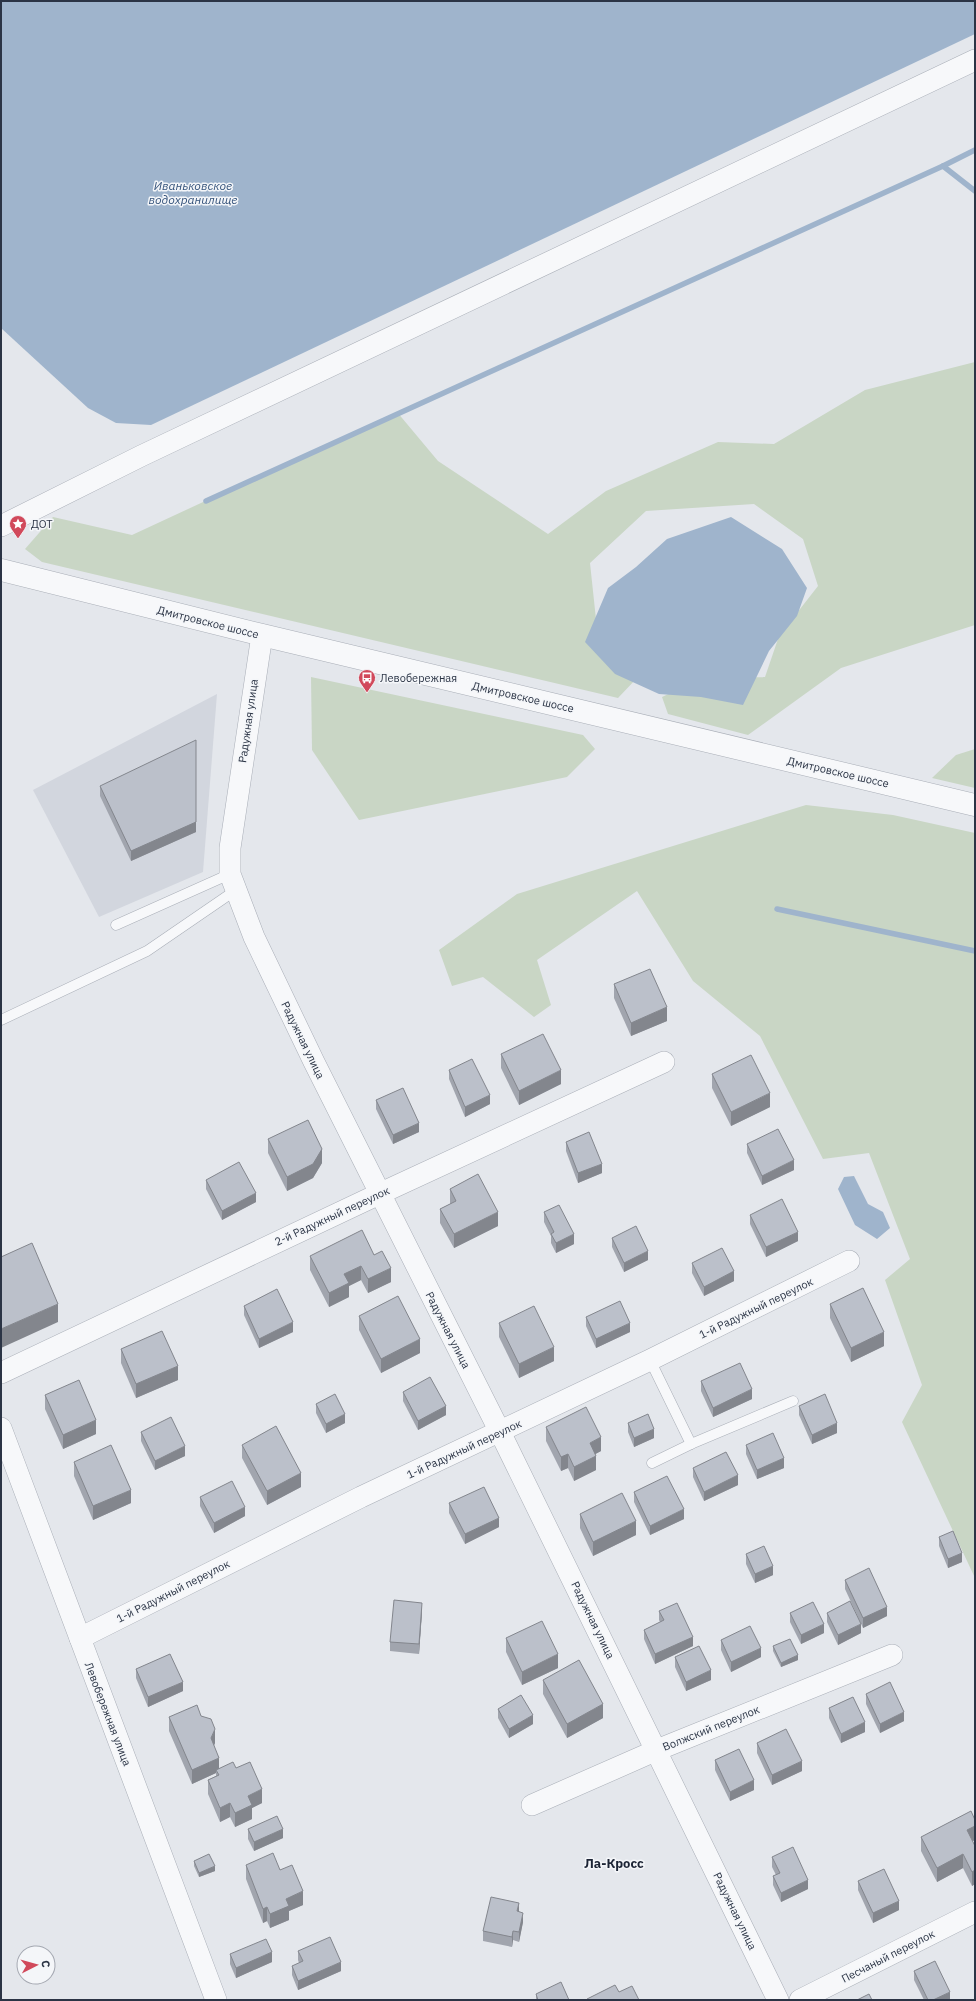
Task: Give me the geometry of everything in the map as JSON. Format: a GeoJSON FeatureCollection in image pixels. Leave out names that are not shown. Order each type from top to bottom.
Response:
{"type":"FeatureCollection","features":[{"type":"Feature","properties":{"kind":"street"},"geometry":{"type":"LineString","coordinates":[[1,526],[146,454],[975,60]]}},
{"type":"Feature","properties":{"kind":"street","name":"Дмитровское шоссе"},"geometry":{"type":"LineString","coordinates":[[1,570],[262,635],[975,805]]}},
{"type":"Feature","properties":{"kind":"street","name":"Радужная улица"},"geometry":{"type":"LineString","coordinates":[[262,635],[230,848],[233,882],[254,937],[379,1194],[500,1432],[657,1750],[778,2000]]}},
{"type":"Feature","properties":{"kind":"street","name":"2-й Радужный переулок"},"geometry":{"type":"LineString","coordinates":[[1,1373],[379,1194],[664,1062]]}},
{"type":"Feature","properties":{"kind":"street","name":"1-й Радужный переулок"},"geometry":{"type":"LineString","coordinates":[[80,1638],[361,1497],[650,1360],[849,1261]]}},
{"type":"Feature","properties":{"kind":"street","name":"Левобережная улица"},"geometry":{"type":"LineString","coordinates":[[1,1428],[216,2000]]}},
{"type":"Feature","properties":{"kind":"street","name":"Волжский переулок"},"geometry":{"type":"LineString","coordinates":[[532,1805],[657,1750],[892,1655]]}},
{"type":"Feature","properties":{"kind":"street","name":"Песчаный переулок"},"geometry":{"type":"LineString","coordinates":[[800,2000],[975,1912]]}},
{"type":"Feature","properties":{"kind":"lane"},"geometry":{"type":"LineString","coordinates":[[116,925],[233,882]]}},
{"type":"Feature","properties":{"kind":"lane"},"geometry":{"type":"LineString","coordinates":[[1,1020],[146,951],[233,882]]}},
{"type":"Feature","properties":{"kind":"lane"},"geometry":{"type":"LineString","coordinates":[[650,1360],[691,1444]]}},
{"type":"Feature","properties":{"kind":"lane"},"geometry":{"type":"LineString","coordinates":[[652,1463],[691,1444],[793,1401]]}},
{"type":"Feature","properties":{"kind":"shaded area"},"geometry":{"type":"Polygon","coordinates":[[[217,694],[203,872],[99,917],[33,790],[217,694]]]}},
{"type":"Feature","properties":{"kind":"green space"},"geometry":{"type":"Polygon","coordinates":[[[975,362],[975,625],[841,668],[748,735],[668,714],[662,697],[700,679],[765,677],[779,636],[818,586],[803,539],[754,504],[646,511],[590,563],[600,657],[637,678],[618,698],[42,562],[25,549],[53,517],[132,535],[397,412],[438,461],[548,534],[606,491],[718,442],[774,444],[865,390],[975,362]]]}},
{"type":"Feature","properties":{"kind":"green space"},"geometry":{"type":"Polygon","coordinates":[[[311,677],[583,735],[595,749],[567,777],[359,820],[312,750],[311,677]]]}},
{"type":"Feature","properties":{"kind":"green space"},"geometry":{"type":"Polygon","coordinates":[[[975,749],[975,788],[932,778],[956,755],[975,749]]]}},
{"type":"Feature","properties":{"kind":"green space"},"geometry":{"type":"Polygon","coordinates":[[[806,805],[893,815],[975,833],[975,1578],[902,1422],[922,1385],[885,1280],[910,1259],[869,1153],[823,1159],[760,1036],[693,981],[637,891],[537,960],[551,1005],[534,1017],[483,977],[452,986],[439,950],[517,894],[806,805]]]}},
{"type":"Feature","properties":{"kind":"water","name":"Иваньковское водохранилище"},"geometry":{"type":"Polygon","coordinates":[[[1,1],[975,1],[975,34],[151,425],[116,423],[88,408],[1,328],[1,1]]]}},
{"type":"Feature","properties":{"kind":"water"},"geometry":{"type":"Polygon","coordinates":[[[731,517],[782,549],[807,588],[797,616],[769,651],[743,705],[701,697],[659,694],[615,674],[585,642],[608,588],[636,567],[667,539],[731,517]]]}},
{"type":"Feature","properties":{"kind":"water"},"geometry":{"type":"Polygon","coordinates":[[[854,1176],[868,1204],[883,1212],[890,1228],[877,1239],[855,1225],[838,1189],[844,1177],[854,1176]]]}},
{"type":"Feature","properties":{"kind":"building"},"geometry":{"type":"Polygon","coordinates":[[[196,740],[196,822],[131,851],[100,786],[196,740]]]}},
{"type":"Feature","properties":{"kind":"building"},"geometry":{"type":"Polygon","coordinates":[[[650,969],[667,1007],[631,1023],[614,984],[650,969]]]}},
{"type":"Feature","properties":{"kind":"building"},"geometry":{"type":"Polygon","coordinates":[[[543,1034],[561,1070],[519,1091],[501,1054],[543,1034]]]}},
{"type":"Feature","properties":{"kind":"building"},"geometry":{"type":"Polygon","coordinates":[[[751,1055],[770,1093],[731,1112],[712,1074],[751,1055]]]}},
{"type":"Feature","properties":{"kind":"building"},"geometry":{"type":"Polygon","coordinates":[[[472,1059],[490,1095],[465,1107],[449,1070],[472,1059]]]}},
{"type":"Feature","properties":{"kind":"building"},"geometry":{"type":"Polygon","coordinates":[[[403,1088],[419,1123],[393,1135],[376,1100],[403,1088]]]}},
{"type":"Feature","properties":{"kind":"building"},"geometry":{"type":"Polygon","coordinates":[[[308,1120],[322,1149],[313,1164],[287,1177],[268,1139],[308,1120]]]}},
{"type":"Feature","properties":{"kind":"building"},"geometry":{"type":"Polygon","coordinates":[[[778,1129],[794,1160],[762,1176],[747,1144],[778,1129]]]}},
{"type":"Feature","properties":{"kind":"building"},"geometry":{"type":"Polygon","coordinates":[[[589,1132],[602,1164],[578,1173],[566,1142],[589,1132]]]}},
{"type":"Feature","properties":{"kind":"building"},"geometry":{"type":"Polygon","coordinates":[[[239,1162],[256,1193],[222,1211],[206,1180],[239,1162]]]}},
{"type":"Feature","properties":{"kind":"building"},"geometry":{"type":"Polygon","coordinates":[[[478,1174],[498,1212],[454,1234],[440,1209],[456,1201],[450,1189],[478,1174]]]}},
{"type":"Feature","properties":{"kind":"building"},"geometry":{"type":"Polygon","coordinates":[[[782,1199],[798,1232],[766,1247],[750,1215],[782,1199]]]}},
{"type":"Feature","properties":{"kind":"building"},"geometry":{"type":"Polygon","coordinates":[[[559,1205],[574,1234],[556,1243],[551,1234],[554,1232],[544,1212],[559,1205]]]}},
{"type":"Feature","properties":{"kind":"building"},"geometry":{"type":"Polygon","coordinates":[[[636,1226],[648,1251],[624,1263],[612,1238],[636,1226]]]}},
{"type":"Feature","properties":{"kind":"building"},"geometry":{"type":"Polygon","coordinates":[[[362,1230],[374,1255],[382,1251],[391,1268],[368,1279],[361,1266],[344,1274],[349,1283],[329,1293],[310,1256],[362,1230]]]}},
{"type":"Feature","properties":{"kind":"building"},"geometry":{"type":"Polygon","coordinates":[[[32,1243],[58,1304],[1,1329],[1,1257],[32,1243]]]}},
{"type":"Feature","properties":{"kind":"building"},"geometry":{"type":"Polygon","coordinates":[[[722,1248],[734,1271],[704,1287],[692,1263],[722,1248]]]}},
{"type":"Feature","properties":{"kind":"building"},"geometry":{"type":"Polygon","coordinates":[[[863,1288],[884,1332],[851,1348],[830,1304],[863,1288]]]}},
{"type":"Feature","properties":{"kind":"building"},"geometry":{"type":"Polygon","coordinates":[[[277,1289],[293,1322],[259,1339],[244,1306],[277,1289]]]}},
{"type":"Feature","properties":{"kind":"building"},"geometry":{"type":"Polygon","coordinates":[[[398,1296],[420,1339],[381,1359],[359,1316],[398,1296]]]}},
{"type":"Feature","properties":{"kind":"building"},"geometry":{"type":"Polygon","coordinates":[[[620,1301],[630,1323],[596,1339],[586,1317],[620,1301]]]}},
{"type":"Feature","properties":{"kind":"building"},"geometry":{"type":"Polygon","coordinates":[[[534,1306],[554,1347],[519,1364],[499,1323],[534,1306]]]}},
{"type":"Feature","properties":{"kind":"building"},"geometry":{"type":"Polygon","coordinates":[[[162,1331],[178,1366],[136,1384],[121,1349],[162,1331]]]}},
{"type":"Feature","properties":{"kind":"building"},"geometry":{"type":"Polygon","coordinates":[[[740,1363],[752,1389],[713,1408],[701,1381],[740,1363]]]}},
{"type":"Feature","properties":{"kind":"building"},"geometry":{"type":"Polygon","coordinates":[[[430,1377],[446,1406],[418,1421],[403,1392],[430,1377]]]}},
{"type":"Feature","properties":{"kind":"building"},"geometry":{"type":"Polygon","coordinates":[[[79,1380],[96,1420],[63,1435],[45,1395],[79,1380]]]}},
{"type":"Feature","properties":{"kind":"building"},"geometry":{"type":"Polygon","coordinates":[[[335,1394],[345,1414],[326,1424],[316,1404],[335,1394]]]}},
{"type":"Feature","properties":{"kind":"building"},"geometry":{"type":"Polygon","coordinates":[[[825,1394],[837,1423],[812,1435],[799,1406],[825,1394]]]}},
{"type":"Feature","properties":{"kind":"building"},"geometry":{"type":"Polygon","coordinates":[[[586,1407],[601,1437],[590,1443],[596,1456],[574,1467],[568,1454],[561,1457],[546,1427],[586,1407]]]}},
{"type":"Feature","properties":{"kind":"building"},"geometry":{"type":"Polygon","coordinates":[[[648,1414],[654,1429],[634,1438],[628,1423],[648,1414]]]}},
{"type":"Feature","properties":{"kind":"building"},"geometry":{"type":"Polygon","coordinates":[[[171,1417],[185,1446],[155,1461],[141,1432],[171,1417]]]}},
{"type":"Feature","properties":{"kind":"building"},"geometry":{"type":"Polygon","coordinates":[[[276,1426],[301,1473],[267,1491],[242,1445],[276,1426]]]}},
{"type":"Feature","properties":{"kind":"building"},"geometry":{"type":"Polygon","coordinates":[[[773,1433],[784,1458],[757,1470],[746,1445],[773,1433]]]}},
{"type":"Feature","properties":{"kind":"building"},"geometry":{"type":"Polygon","coordinates":[[[111,1445],[131,1490],[93,1506],[74,1462],[111,1445]]]}},
{"type":"Feature","properties":{"kind":"building"},"geometry":{"type":"Polygon","coordinates":[[[726,1452],[738,1475],[704,1492],[693,1468],[726,1452]]]}},
{"type":"Feature","properties":{"kind":"building"},"geometry":{"type":"Polygon","coordinates":[[[667,1476],[684,1509],[650,1526],[634,1492],[667,1476]]]}},
{"type":"Feature","properties":{"kind":"building"},"geometry":{"type":"Polygon","coordinates":[[[232,1481],[245,1507],[214,1523],[200,1497],[232,1481]]]}},
{"type":"Feature","properties":{"kind":"building"},"geometry":{"type":"Polygon","coordinates":[[[484,1487],[499,1518],[465,1534],[449,1503],[484,1487]]]}},
{"type":"Feature","properties":{"kind":"building"},"geometry":{"type":"Polygon","coordinates":[[[622,1493],[636,1521],[593,1542],[580,1514],[622,1493]]]}},
{"type":"Feature","properties":{"kind":"building"},"geometry":{"type":"Polygon","coordinates":[[[953,1531],[962,1553],[948,1559],[939,1537],[953,1531]]]}},
{"type":"Feature","properties":{"kind":"building"},"geometry":{"type":"Polygon","coordinates":[[[764,1546],[773,1566],[755,1574],[746,1554],[764,1546]]]}},
{"type":"Feature","properties":{"kind":"building"},"geometry":{"type":"Polygon","coordinates":[[[869,1568],[887,1607],[863,1618],[845,1580],[869,1568]]]}},
{"type":"Feature","properties":{"kind":"building"},"geometry":{"type":"Polygon","coordinates":[[[394,1600],[422,1603],[419,1644],[390,1642],[394,1600]]]}},
{"type":"Feature","properties":{"kind":"building"},"geometry":{"type":"Polygon","coordinates":[[[850,1601],[861,1624],[838,1635],[827,1613],[850,1601]]]}},
{"type":"Feature","properties":{"kind":"building"},"geometry":{"type":"Polygon","coordinates":[[[813,1602],[824,1624],[801,1635],[790,1613],[813,1602]]]}},
{"type":"Feature","properties":{"kind":"building"},"geometry":{"type":"Polygon","coordinates":[[[677,1603],[693,1637],[655,1654],[644,1630],[664,1620],[659,1611],[677,1603]]]}},
{"type":"Feature","properties":{"kind":"building"},"geometry":{"type":"Polygon","coordinates":[[[542,1621],[558,1654],[522,1672],[506,1638],[542,1621]]]}},
{"type":"Feature","properties":{"kind":"building"},"geometry":{"type":"Polygon","coordinates":[[[750,1626],[761,1648],[731,1662],[721,1640],[750,1626]]]}},
{"type":"Feature","properties":{"kind":"building"},"geometry":{"type":"Polygon","coordinates":[[[790,1639],[798,1655],[781,1663],[773,1646],[790,1639]]]}},
{"type":"Feature","properties":{"kind":"building"},"geometry":{"type":"Polygon","coordinates":[[[699,1646],[711,1670],[686,1682],[675,1657],[699,1646]]]}},
{"type":"Feature","properties":{"kind":"building"},"geometry":{"type":"Polygon","coordinates":[[[170,1654],[183,1682],[148,1697],[136,1669],[170,1654]]]}},
{"type":"Feature","properties":{"kind":"building"},"geometry":{"type":"Polygon","coordinates":[[[579,1660],[603,1704],[567,1724],[543,1680],[579,1660]]]}},
{"type":"Feature","properties":{"kind":"building"},"geometry":{"type":"Polygon","coordinates":[[[890,1682],[904,1712],[880,1724],[866,1694],[890,1682]]]}},
{"type":"Feature","properties":{"kind":"building"},"geometry":{"type":"Polygon","coordinates":[[[521,1695],[533,1715],[509,1729],[498,1709],[521,1695]]]}},
{"type":"Feature","properties":{"kind":"building"},"geometry":{"type":"Polygon","coordinates":[[[853,1697],[865,1722],[841,1734],[829,1708],[853,1697]]]}},
{"type":"Feature","properties":{"kind":"building"},"geometry":{"type":"Polygon","coordinates":[[[197,1705],[201,1716],[211,1719],[215,1729],[211,1738],[219,1758],[192,1770],[169,1717],[197,1705]]]}},
{"type":"Feature","properties":{"kind":"building"},"geometry":{"type":"Polygon","coordinates":[[[786,1729],[802,1761],[772,1775],[757,1743],[786,1729]]]}},
{"type":"Feature","properties":{"kind":"building"},"geometry":{"type":"Polygon","coordinates":[[[739,1749],[754,1780],[730,1792],[715,1760],[739,1749]]]}},
{"type":"Feature","properties":{"kind":"building"},"geometry":{"type":"Polygon","coordinates":[[[233,1762],[236,1768],[250,1762],[262,1789],[248,1796],[252,1805],[235,1813],[230,1803],[220,1808],[208,1780],[219,1775],[216,1770],[233,1762]]]}},
{"type":"Feature","properties":{"kind":"building"},"geometry":{"type":"Polygon","coordinates":[[[971,1811],[975,1820],[975,1826],[967,1830],[975,1846],[975,1870],[972,1872],[963,1854],[937,1868],[921,1837],[971,1811]]]}},
{"type":"Feature","properties":{"kind":"building"},"geometry":{"type":"Polygon","coordinates":[[[277,1816],[283,1829],[254,1842],[248,1829],[277,1816]]]}},
{"type":"Feature","properties":{"kind":"building"},"geometry":{"type":"Polygon","coordinates":[[[793,1847],[808,1880],[781,1893],[773,1876],[780,1873],[772,1857],[793,1847]]]}},
{"type":"Feature","properties":{"kind":"building"},"geometry":{"type":"Polygon","coordinates":[[[273,1853],[280,1870],[292,1865],[303,1891],[286,1899],[289,1906],[270,1914],[267,1907],[263,1909],[246,1865],[273,1853]]]}},
{"type":"Feature","properties":{"kind":"building"},"geometry":{"type":"Polygon","coordinates":[[[209,1854],[215,1866],[199,1873],[194,1861],[209,1854]]]}},
{"type":"Feature","properties":{"kind":"building"},"geometry":{"type":"Polygon","coordinates":[[[884,1869],[899,1901],[873,1913],[858,1881],[884,1869]]]}},
{"type":"Feature","properties":{"kind":"building"},"geometry":{"type":"Polygon","coordinates":[[[491,1897],[519,1903],[517,1911],[523,1913],[519,1932],[513,1931],[512,1937],[483,1931],[491,1897]]]}},
{"type":"Feature","properties":{"kind":"building"},"geometry":{"type":"Polygon","coordinates":[[[330,1937],[341,1962],[298,1981],[292,1966],[303,1961],[298,1951],[330,1937]]]}},
{"type":"Feature","properties":{"kind":"building"},"geometry":{"type":"Polygon","coordinates":[[[266,1939],[272,1952],[236,1968],[230,1954],[266,1939]]]}},
{"type":"Feature","properties":{"kind":"building"},"geometry":{"type":"Polygon","coordinates":[[[935,1961],[950,1992],[933,2000],[928,2000],[914,1971],[935,1961]]]}},
{"type":"Feature","properties":{"kind":"building"},"geometry":{"type":"Polygon","coordinates":[[[561,1982],[569,2000],[538,2000],[536,1994],[561,1982]]]}},
{"type":"Feature","properties":{"kind":"building"},"geometry":{"type":"Polygon","coordinates":[[[615,1985],[619,1992],[632,1986],[639,2000],[587,2000],[587,1999],[615,1985]]]}},
{"type":"Feature","properties":{"kind":"building"},"geometry":{"type":"Polygon","coordinates":[[[869,1994],[872,2000],[857,2000],[869,1994]]]}},
{"type":"Feature","properties":{"kind":"waterway"},"geometry":{"type":"LineString","coordinates":[[206,501],[943,166],[975,150]]}},
{"type":"Feature","properties":{"kind":"waterway"},"geometry":{"type":"LineString","coordinates":[[943,166],[975,191]]}},
{"type":"Feature","properties":{"kind":"waterway"},"geometry":{"type":"LineString","coordinates":[[777,909],[975,951]]}},
{"type":"Feature","properties":{"kind":"place","name":"ДОТ"},"geometry":{"type":"Point","coordinates":[18,539]}},
{"type":"Feature","properties":{"kind":"place","name":"Левобережная"},"geometry":{"type":"Point","coordinates":[367,693]}},
{"type":"Feature","properties":{"kind":"district","name":"Ла-Кросс"},"geometry":{"type":"Point","coordinates":[614,1863]}}]}
